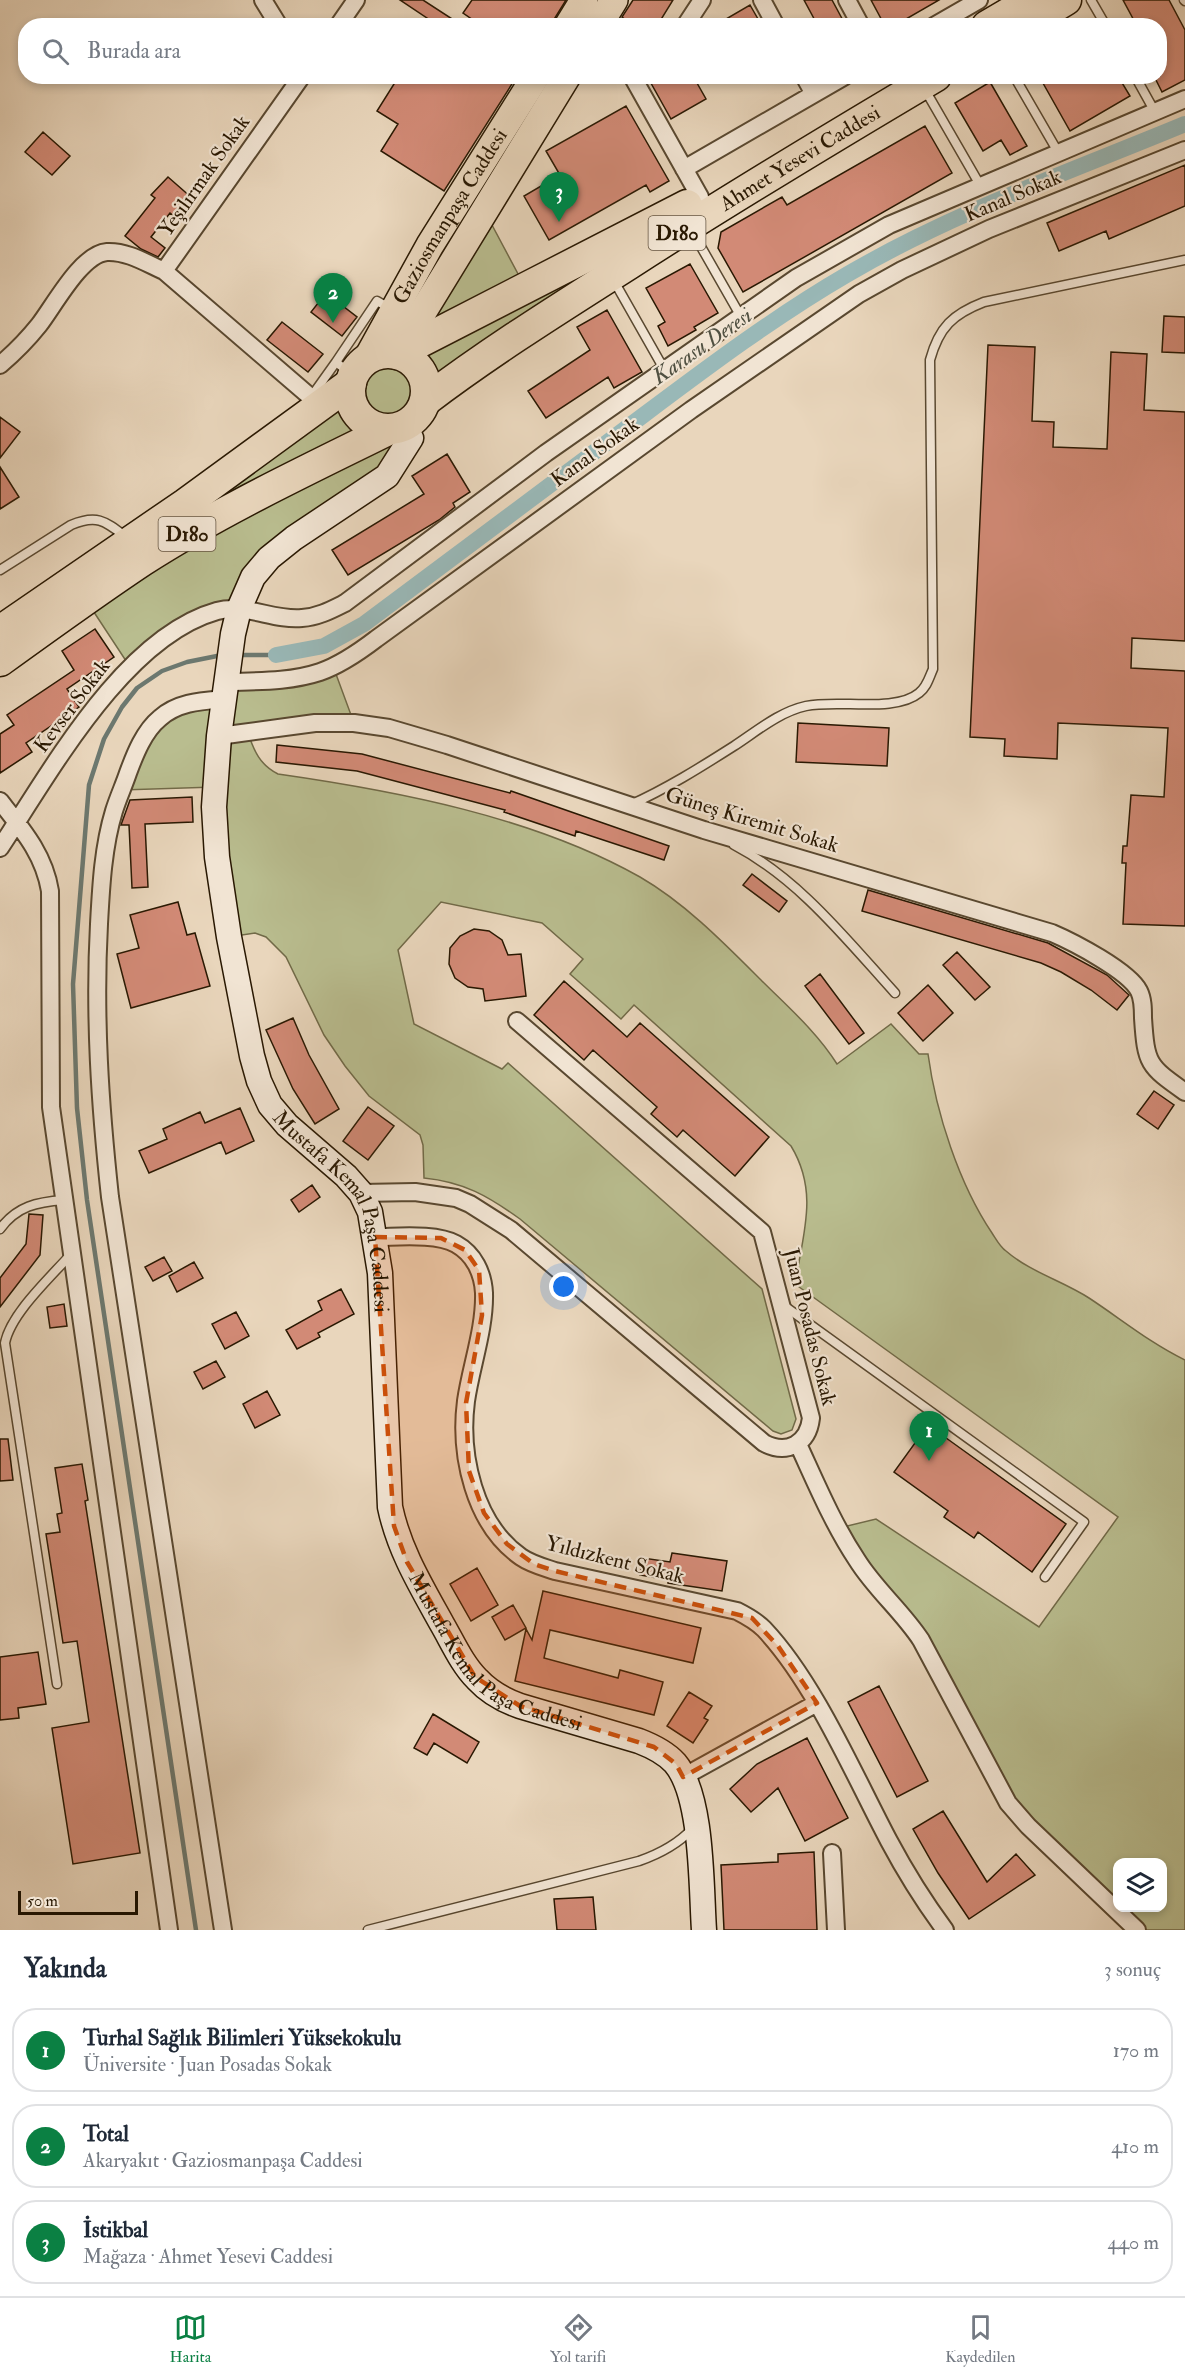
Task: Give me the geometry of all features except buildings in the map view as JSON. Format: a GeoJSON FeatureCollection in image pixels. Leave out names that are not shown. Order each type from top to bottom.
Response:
{"type":"FeatureCollection","features":[{"type":"Feature","properties":{"kind":"highway"},"geometry":{"type":"LineString","coordinates":[[1001,18],[1031,0]]}},
{"type":"Feature","properties":{"kind":"highway"},"geometry":{"type":"LineString","coordinates":[[1036,18],[1066,0]]}},
{"type":"Feature","properties":{"kind":"highway","name":"Ahmet Yesevi Caddesi"},"geometry":{"type":"LineString","coordinates":[[397,354],[525,287],[628,237],[911,84]]}},
{"type":"Feature","properties":{"kind":"highway","name":"Ahmet Yesevi Caddesi"},"geometry":{"type":"LineString","coordinates":[[425,401],[468,369],[611,275],[912,84]]}},
{"type":"Feature","properties":{"kind":"highway","name":"Gaziosmanpaşa Caddesi"},"geometry":{"type":"LineString","coordinates":[[0,628],[132,540],[316,402],[352,370],[381,354],[397,354]]}},
{"type":"Feature","properties":{"kind":"highway"},"geometry":{"type":"LineString","coordinates":[[352,370],[350,398],[356,412],[370,425],[396,428],[418,416],[425,401],[426,386],[421,372],[411,360],[397,354]]}},
{"type":"Feature","properties":{"kind":"highway","name":"D180"},"geometry":{"type":"LineString","coordinates":[[0,661],[143,561],[198,528],[275,486],[396,428]]}},
{"type":"Feature","properties":{"kind":"main road"},"geometry":{"type":"LineString","coordinates":[[573,18],[584,0]]}},
{"type":"Feature","properties":{"kind":"main road"},"geometry":{"type":"LineString","coordinates":[[603,18],[614,0]]}},
{"type":"Feature","properties":{"kind":"main road","name":"Gaziosmanpaşa Caddesi"},"geometry":{"type":"LineString","coordinates":[[352,370],[394,311],[430,245],[531,84]]}},
{"type":"Feature","properties":{"kind":"main road","name":"Gaziosmanpaşa Caddesi"},"geometry":{"type":"LineString","coordinates":[[397,354],[562,84]]}},
{"type":"Feature","properties":{"kind":"street"},"geometry":{"type":"LineString","coordinates":[[263,0],[274,18]]}},
{"type":"Feature","properties":{"kind":"street"},"geometry":{"type":"LineString","coordinates":[[344,18],[356,0]]}},
{"type":"Feature","properties":{"kind":"street"},"geometry":{"type":"LineString","coordinates":[[690,18],[702,0]]}},
{"type":"Feature","properties":{"kind":"street"},"geometry":{"type":"LineString","coordinates":[[762,0],[772,18]]}},
{"type":"Feature","properties":{"kind":"street"},"geometry":{"type":"LineString","coordinates":[[847,0],[857,18]]}},
{"type":"Feature","properties":{"kind":"street"},"geometry":{"type":"LineString","coordinates":[[944,18],[959,5],[978,0]]}},
{"type":"Feature","properties":{"kind":"street","name":"Yeşilırmak Sokak"},"geometry":{"type":"LineString","coordinates":[[164,271],[296,84]]}},
{"type":"Feature","properties":{"kind":"street"},"geometry":{"type":"LineString","coordinates":[[636,84],[700,197]]}},
{"type":"Feature","properties":{"kind":"street"},"geometry":{"type":"LineString","coordinates":[[808,84],[814,94]]}},
{"type":"Feature","properties":{"kind":"street"},"geometry":{"type":"LineString","coordinates":[[684,169],[831,84]]}},
{"type":"Feature","properties":{"kind":"street","name":"Kevser Sokak"},"geometry":{"type":"LineString","coordinates":[[0,848],[107,691],[130,667],[178,627],[219,610],[239,609],[301,619],[315,616],[345,603],[664,369],[796,278],[889,225],[1185,99]]}},
{"type":"Feature","properties":{"kind":"street","name":"Kanal Sokak"},"geometry":{"type":"LineString","coordinates":[[223,1930],[110,1197],[100,1107],[96,987],[101,895],[108,833],[133,760],[147,732],[160,717],[226,683],[301,677],[320,672],[344,660],[386,633],[691,410],[859,294],[902,270],[989,229],[1185,150]]}},
{"type":"Feature","properties":{"kind":"street","name":"Yeşilırmak Sokak"},"geometry":{"type":"LineString","coordinates":[[0,365],[39,326],[74,277],[95,256],[105,252],[118,252],[135,257],[164,271],[316,402]]}},
{"type":"Feature","properties":{"kind":"street","name":"Mustafa Kemal Paşa Caddesi"},"geometry":{"type":"LineString","coordinates":[[396,428],[411,438],[387,476],[294,538],[269,558],[253,577],[239,609],[233,634],[219,736],[214,807],[217,857],[229,937],[252,1056],[259,1081],[270,1105],[287,1125],[346,1176],[361,1193],[370,1212],[380,1273],[388,1477],[394,1526],[407,1562],[464,1662],[485,1687],[505,1700],[654,1747],[676,1764],[683,1777],[696,1825],[704,1930]]}},
{"type":"Feature","properties":{"kind":"street","name":"Güneş Kiremit Sokak"},"geometry":{"type":"LineString","coordinates":[[219,736],[315,723],[354,723],[389,728],[704,830],[1027,924],[1076,943],[1111,966],[1138,989],[1142,1001],[1146,1056],[1155,1070],[1185,1092]]}},
{"type":"Feature","properties":{"kind":"street"},"geometry":{"type":"LineString","coordinates":[[0,801],[34,843],[47,872],[50,891],[51,1107],[169,1930]]}},
{"type":"Feature","properties":{"kind":"street","name":"Juan Posadas Sokak"},"geometry":{"type":"LineString","coordinates":[[517,1021],[762,1232],[811,1418],[807,1434],[798,1444]]}},
{"type":"Feature","properties":{"kind":"street"},"geometry":{"type":"LineString","coordinates":[[361,1193],[437,1194],[470,1203],[511,1230],[764,1443],[781,1449],[798,1444],[820,1492],[857,1561],[905,1616],[921,1640],[1008,1803],[1023,1821],[1137,1930]]}},
{"type":"Feature","properties":{"kind":"street","name":"Yıldızkent Sokak"},"geometry":{"type":"LineString","coordinates":[[375,1237],[441,1238],[465,1250],[479,1270],[484,1294],[482,1315],[466,1403],[469,1471],[484,1513],[495,1531],[521,1556],[534,1564],[555,1571],[737,1611],[752,1618],[778,1646],[816,1703],[891,1845],[944,1930]]}},
{"type":"Feature","properties":{"kind":"street"},"geometry":{"type":"LineString","coordinates":[[683,1777],[816,1703]]}},
{"type":"Feature","properties":{"kind":"street"},"geometry":{"type":"LineString","coordinates":[[832,1853],[836,1930]]}},
{"type":"Feature","properties":{"kind":"lane"},"geometry":{"type":"LineString","coordinates":[[1091,0],[1101,18]]}},
{"type":"Feature","properties":{"kind":"lane"},"geometry":{"type":"LineString","coordinates":[[923,84],[980,185]]}},
{"type":"Feature","properties":{"kind":"lane"},"geometry":{"type":"LineString","coordinates":[[1019,84],[1058,152]]}},
{"type":"Feature","properties":{"kind":"lane"},"geometry":{"type":"LineString","coordinates":[[1139,84],[1155,112]]}},
{"type":"Feature","properties":{"kind":"lane"},"geometry":{"type":"LineString","coordinates":[[689,225],[740,315]]}},
{"type":"Feature","properties":{"kind":"lane"},"geometry":{"type":"LineString","coordinates":[[628,805],[648,797],[788,712],[825,703],[906,701],[919,693],[927,684],[933,669],[930,360],[940,333],[950,320],[964,309],[984,302],[1185,260]]}},
{"type":"Feature","properties":{"kind":"lane"},"geometry":{"type":"LineString","coordinates":[[611,275],[664,369]]}},
{"type":"Feature","properties":{"kind":"lane"},"geometry":{"type":"LineString","coordinates":[[0,570],[83,519],[106,522],[132,540]]}},
{"type":"Feature","properties":{"kind":"lane"},"geometry":{"type":"LineString","coordinates":[[704,830],[759,860],[796,889],[829,920],[895,993]]}},
{"type":"Feature","properties":{"kind":"lane"},"geometry":{"type":"LineString","coordinates":[[0,1229],[15,1213],[30,1205],[64,1200]]}},
{"type":"Feature","properties":{"kind":"lane"},"geometry":{"type":"LineString","coordinates":[[57,1684],[5,1343],[14,1318],[72,1252]]}},
{"type":"Feature","properties":{"kind":"lane"},"geometry":{"type":"LineString","coordinates":[[781,1303],[1084,1522],[1045,1577]]}},
{"type":"Feature","properties":{"kind":"lane"},"geometry":{"type":"LineString","coordinates":[[368,1930],[639,1861],[669,1848],[696,1825]]}},
{"type":"Feature","properties":{"kind":"highlighted area"},"geometry":{"type":"Polygon","coordinates":[[[375,1237],[441,1238],[465,1250],[479,1270],[482,1315],[466,1403],[469,1471],[484,1513],[507,1544],[534,1564],[555,1571],[752,1618],[778,1646],[817,1703],[683,1777],[676,1764],[654,1747],[520,1706],[475,1677],[407,1562],[394,1526],[375,1237]]]}},
{"type":"Feature","properties":{"kind":"green space"},"geometry":{"type":"Polygon","coordinates":[[[484,210],[525,287],[629,264],[422,409],[411,422],[411,438],[245,593],[130,667],[86,600],[185,504],[357,369],[484,210]]]}},
{"type":"Feature","properties":{"kind":"green space"},"geometry":{"type":"Polygon","coordinates":[[[333,666],[354,723],[248,733],[258,757],[278,774],[370,789],[464,809],[555,838],[599,856],[640,877],[673,899],[718,938],[802,1020],[837,1064],[891,1024],[919,1054],[928,1054],[943,1124],[959,1170],[980,1214],[1002,1247],[1025,1265],[1079,1292],[1185,1360],[1185,1930],[1137,1930],[1118,1912],[1167,1912],[1167,1858],[1113,1858],[1113,1907],[1018,1816],[931,1657],[839,1528],[876,1519],[1039,1627],[1118,1517],[795,1284],[805,1230],[807,1197],[800,1163],[791,1146],[634,1005],[621,1019],[570,974],[583,959],[542,923],[441,902],[398,950],[414,1024],[502,1069],[508,1063],[762,1289],[796,1419],[792,1430],[781,1434],[773,1431],[520,1219],[475,1191],[451,1183],[424,1178],[423,1145],[420,1135],[369,1096],[345,1066],[324,1035],[286,957],[266,937],[255,933],[229,937],[215,787],[122,790],[160,717],[224,699],[227,682],[333,666]]]}},
{"type":"Feature","properties":{"kind":"waterway","name":"Karasu Deresi"},"geometry":{"type":"LineString","coordinates":[[276,655],[324,646],[364,624],[730,351],[788,311],[848,274],[929,231],[971,212],[1185,124]]}},
{"type":"Feature","properties":{"kind":"waterway"},"geometry":{"type":"LineString","coordinates":[[196,1930],[87,1200],[77,1108],[73,984],[89,785],[104,739],[122,707],[137,688],[162,671],[187,662],[222,655]]}},
{"type":"Feature","properties":{"kind":"waterway"},"geometry":{"type":"LineString","coordinates":[[237,655],[276,655]]}},
{"type":"Feature","properties":{"kind":"place","name":"İstikbal"},"geometry":{"type":"Point","coordinates":[559,222]}},
{"type":"Feature","properties":{"kind":"place","name":"Total"},"geometry":{"type":"Point","coordinates":[333,323]}},
{"type":"Feature","properties":{"kind":"place","name":"Turhal Sağlık Bilimleri Yüksekokulu"},"geometry":{"type":"Point","coordinates":[929,1461]}}]}
